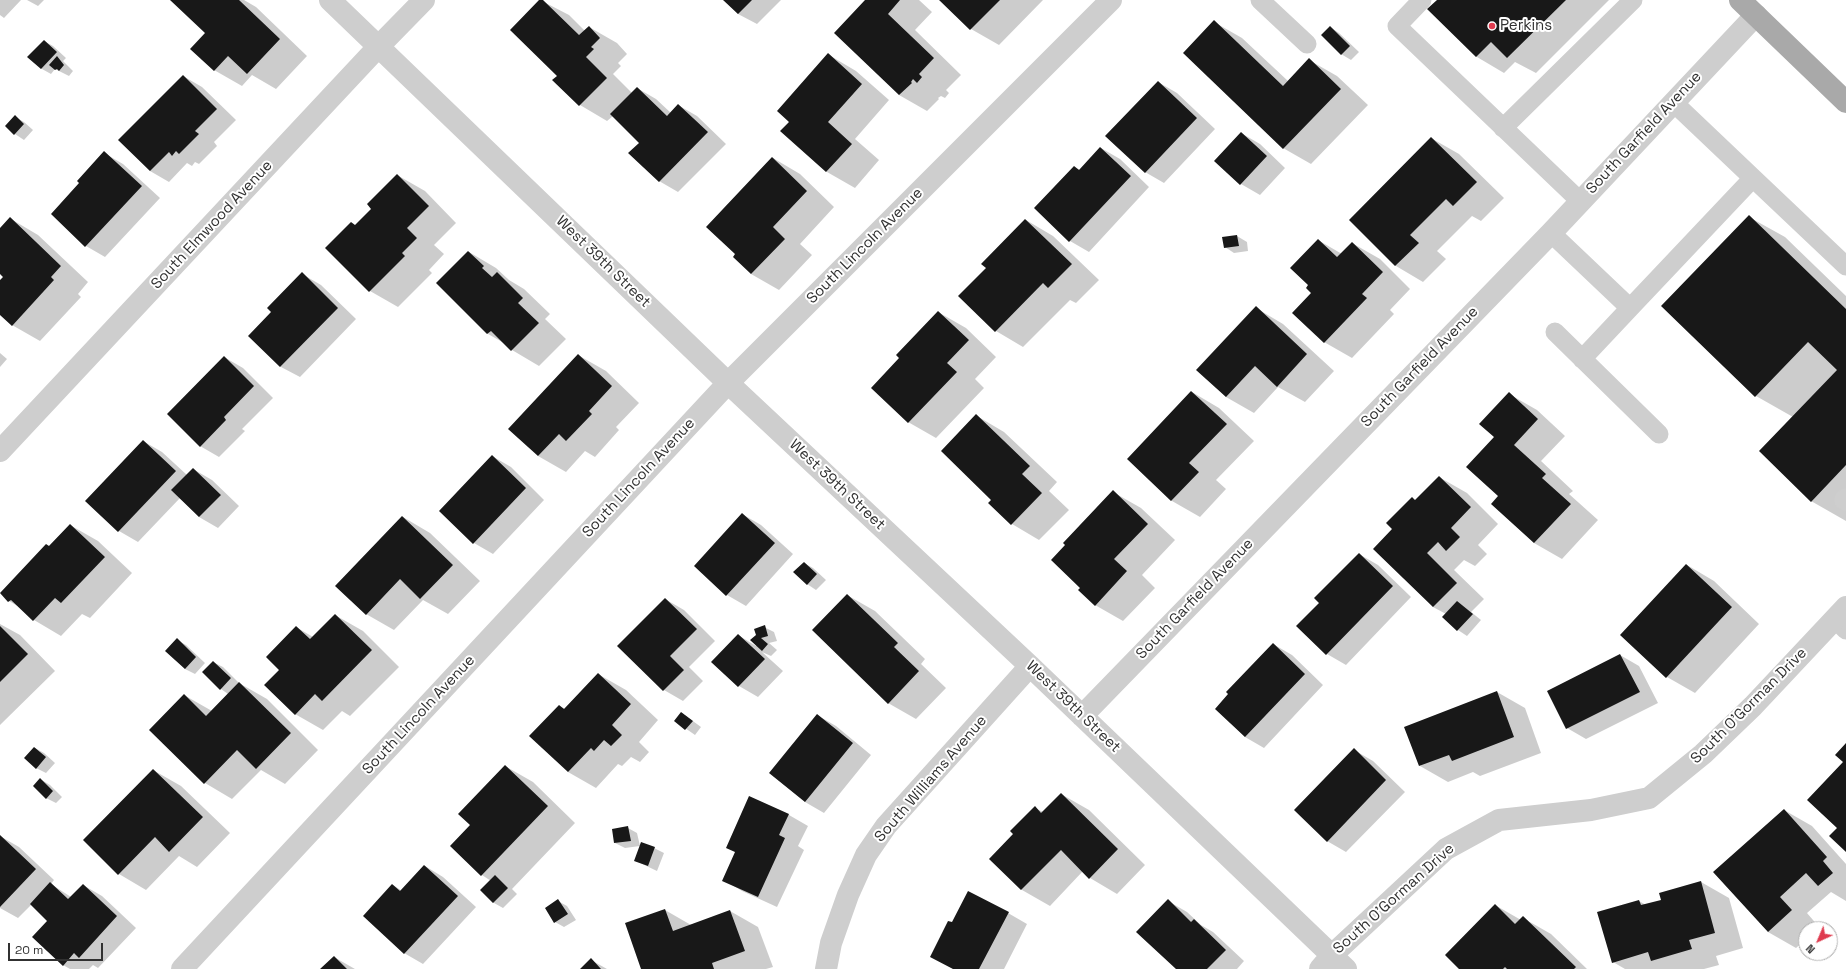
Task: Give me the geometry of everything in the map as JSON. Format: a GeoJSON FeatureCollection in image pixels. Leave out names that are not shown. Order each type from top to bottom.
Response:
{"type":"FeatureCollection","features":[{"type":"Feature","properties":{"kind":"main road"},"geometry":{"type":"LineString","coordinates":[[1740,0],[1846,102]]}},
{"type":"Feature","properties":{"kind":"street","name":"West 39th Street"},"geometry":{"type":"LineString","coordinates":[[330,0],[728,383],[1082,716],[1332,964]]}},
{"type":"Feature","properties":{"kind":"street","name":"South Elmwood Avenue"},"geometry":{"type":"LineString","coordinates":[[0,451],[379,46],[424,0]]}},
{"type":"Feature","properties":{"kind":"street","name":"South Lincoln Avenue"},"geometry":{"type":"LineString","coordinates":[[182,969],[728,383],[1111,0]]}},
{"type":"Feature","properties":{"kind":"street","name":"South Garfield Avenue"},"geometry":{"type":"LineString","coordinates":[[1082,716],[1580,202],[1756,15]]}},
{"type":"Feature","properties":{"kind":"street","name":"South O'Gorman Drive"},"geometry":{"type":"LineString","coordinates":[[1332,964],[1446,849],[1499,820],[1591,810],[1649,798],[1704,754],[1842,618]]}},
{"type":"Feature","properties":{"kind":"street","name":"South Williams Avenue"},"geometry":{"type":"LineString","coordinates":[[826,969],[831,943],[848,895],[866,855],[886,826],[1030,666]]}},
{"type":"Feature","properties":{"kind":"lane"},"geometry":{"type":"LineString","coordinates":[[1260,0],[1308,44]]}},
{"type":"Feature","properties":{"kind":"lane"},"geometry":{"type":"LineString","coordinates":[[1422,0],[1397,26],[1580,202]]}},
{"type":"Feature","properties":{"kind":"lane"},"geometry":{"type":"LineString","coordinates":[[1503,128],[1633,0]]}},
{"type":"Feature","properties":{"kind":"lane"},"geometry":{"type":"LineString","coordinates":[[1673,102],[1846,266]]}},
{"type":"Feature","properties":{"kind":"lane"},"geometry":{"type":"LineString","coordinates":[[1582,359],[1753,178]]}},
{"type":"Feature","properties":{"kind":"lane"},"geometry":{"type":"LineString","coordinates":[[1550,233],[1630,308]]}},
{"type":"Feature","properties":{"kind":"lane"},"geometry":{"type":"LineString","coordinates":[[1554,332],[1659,434]]}},
{"type":"Feature","properties":{"kind":"lane"},"geometry":{"type":"LineString","coordinates":[[1846,498],[1844,500],[1846,501]]}},
{"type":"Feature","properties":{"kind":"building"},"geometry":{"type":"Polygon","coordinates":[[[170,0],[239,0],[280,39],[247,74],[228,56],[214,71],[190,49],[205,33],[170,0]]]}},
{"type":"Feature","properties":{"kind":"building"},"geometry":{"type":"Polygon","coordinates":[[[539,0],[543,0],[579,35],[589,26],[600,38],[591,47],[594,49],[586,57],[607,78],[579,106],[552,80],[557,76],[510,30],[539,0]]]}},
{"type":"Feature","properties":{"kind":"building"},"geometry":{"type":"Polygon","coordinates":[[[723,0],[752,0],[738,14],[723,0]]]}},
{"type":"Feature","properties":{"kind":"building"},"geometry":{"type":"Polygon","coordinates":[[[865,0],[900,0],[888,14],[934,58],[919,74],[922,77],[917,83],[913,79],[911,82],[912,83],[899,95],[834,33],[865,0]]]}},
{"type":"Feature","properties":{"kind":"building"},"geometry":{"type":"Polygon","coordinates":[[[939,0],[1000,0],[970,30],[939,0]]]}},
{"type":"Feature","properties":{"kind":"building","name":"Perkins"},"geometry":{"type":"Polygon","coordinates":[[[1437,0],[1566,0],[1507,58],[1491,42],[1476,57],[1427,9],[1437,0]]]}},
{"type":"Feature","properties":{"kind":"building"},"geometry":{"type":"Polygon","coordinates":[[[1214,20],[1283,86],[1309,58],[1341,89],[1283,149],[1183,53],[1214,20]]]}},
{"type":"Feature","properties":{"kind":"building"},"geometry":{"type":"Polygon","coordinates":[[[1330,26],[1350,46],[1341,55],[1321,35],[1330,26]]]}},
{"type":"Feature","properties":{"kind":"building"},"geometry":{"type":"Polygon","coordinates":[[[44,40],[57,52],[41,69],[27,57],[44,40]]]}},
{"type":"Feature","properties":{"kind":"building"},"geometry":{"type":"Polygon","coordinates":[[[828,53],[862,84],[828,122],[852,144],[826,172],[780,131],[789,122],[777,111],[828,53]]]}},
{"type":"Feature","properties":{"kind":"building"},"geometry":{"type":"Polygon","coordinates":[[[57,56],[64,65],[59,71],[57,69],[55,70],[49,65],[57,56]]]}},
{"type":"Feature","properties":{"kind":"building"},"geometry":{"type":"Polygon","coordinates":[[[183,75],[217,109],[195,131],[199,134],[179,154],[176,151],[172,156],[169,152],[150,171],[118,140],[183,75]]]}},
{"type":"Feature","properties":{"kind":"building"},"geometry":{"type":"Polygon","coordinates":[[[1158,81],[1197,118],[1145,173],[1105,136],[1158,81]]]}},
{"type":"Feature","properties":{"kind":"building"},"geometry":{"type":"Polygon","coordinates":[[[637,87],[667,116],[678,104],[708,132],[659,182],[628,153],[639,143],[610,114],[637,87]]]}},
{"type":"Feature","properties":{"kind":"building"},"geometry":{"type":"Polygon","coordinates":[[[15,115],[24,124],[14,135],[5,126],[15,115]]]}},
{"type":"Feature","properties":{"kind":"building"},"geometry":{"type":"Polygon","coordinates":[[[1241,132],[1267,156],[1240,185],[1214,161],[1241,132]]]}},
{"type":"Feature","properties":{"kind":"building"},"geometry":{"type":"Polygon","coordinates":[[[1431,137],[1477,182],[1453,206],[1446,199],[1410,235],[1419,243],[1395,266],[1349,220],[1431,137]]]}},
{"type":"Feature","properties":{"kind":"building"},"geometry":{"type":"Polygon","coordinates":[[[1100,147],[1131,176],[1069,242],[1034,208],[1074,166],[1079,170],[1100,147]]]}},
{"type":"Feature","properties":{"kind":"building"},"geometry":{"type":"Polygon","coordinates":[[[104,151],[142,186],[85,247],[51,214],[79,183],[77,181],[104,151]]]}},
{"type":"Feature","properties":{"kind":"building"},"geometry":{"type":"Polygon","coordinates":[[[772,157],[807,191],[773,227],[785,239],[751,274],[733,257],[735,254],[706,227],[772,157]]]}},
{"type":"Feature","properties":{"kind":"building"},"geometry":{"type":"Polygon","coordinates":[[[397,174],[429,206],[407,228],[417,238],[402,253],[405,256],[369,292],[325,248],[351,222],[355,225],[371,209],[367,204],[397,174]]]}},
{"type":"Feature","properties":{"kind":"building"},"geometry":{"type":"Polygon","coordinates":[[[1749,215],[1846,309],[1846,465],[1811,502],[1759,451],[1837,370],[1808,342],[1755,397],[1661,306],[1749,215]]]}},
{"type":"Feature","properties":{"kind":"building"},"geometry":{"type":"Polygon","coordinates":[[[10,217],[61,266],[51,277],[54,280],[12,326],[0,315],[0,280],[3,277],[0,274],[0,228],[10,217]]]}},
{"type":"Feature","properties":{"kind":"building"},"geometry":{"type":"Polygon","coordinates":[[[1025,219],[1072,264],[1048,288],[1043,283],[995,332],[958,296],[986,268],[981,264],[1025,219]]]}},
{"type":"Feature","properties":{"kind":"building"},"geometry":{"type":"Polygon","coordinates":[[[1237,235],[1239,246],[1224,248],[1222,237],[1237,235]]]}},
{"type":"Feature","properties":{"kind":"building"},"geometry":{"type":"Polygon","coordinates":[[[1318,239],[1337,257],[1352,242],[1383,272],[1362,294],[1367,298],[1324,343],[1292,313],[1311,293],[1306,288],[1308,285],[1290,268],[1318,239]]]}},
{"type":"Feature","properties":{"kind":"building"},"geometry":{"type":"Polygon","coordinates":[[[468,251],[484,266],[482,268],[492,277],[497,272],[523,298],[518,303],[539,323],[511,351],[491,331],[487,334],[436,283],[468,251]]]}},
{"type":"Feature","properties":{"kind":"building"},"geometry":{"type":"Polygon","coordinates":[[[302,272],[338,308],[280,367],[248,336],[271,312],[267,308],[302,272]]]}},
{"type":"Feature","properties":{"kind":"building"},"geometry":{"type":"Polygon","coordinates":[[[1256,306],[1307,354],[1277,387],[1255,366],[1226,397],[1196,370],[1256,306]]]}},
{"type":"Feature","properties":{"kind":"building"},"geometry":{"type":"Polygon","coordinates":[[[938,311],[969,340],[947,363],[957,372],[908,423],[871,388],[899,358],[896,355],[938,311]]]}},
{"type":"Feature","properties":{"kind":"building"},"geometry":{"type":"Polygon","coordinates":[[[578,354],[612,386],[589,411],[592,414],[566,441],[559,434],[538,456],[508,429],[578,354]]]}},
{"type":"Feature","properties":{"kind":"building"},"geometry":{"type":"Polygon","coordinates":[[[224,356],[254,386],[224,417],[226,420],[200,447],[167,414],[224,356]]]}},
{"type":"Feature","properties":{"kind":"building"},"geometry":{"type":"Polygon","coordinates":[[[1191,391],[1227,424],[1189,463],[1199,472],[1171,501],[1127,459],[1191,391]]]}},
{"type":"Feature","properties":{"kind":"building"},"geometry":{"type":"Polygon","coordinates":[[[1509,392],[1538,419],[1514,445],[1546,474],[1542,478],[1571,504],[1534,543],[1491,504],[1498,496],[1466,467],[1494,437],[1479,424],[1509,392]]]}},
{"type":"Feature","properties":{"kind":"building"},"geometry":{"type":"Polygon","coordinates":[[[976,414],[1030,466],[1022,474],[1042,493],[1011,525],[988,503],[991,500],[941,451],[976,414]]]}},
{"type":"Feature","properties":{"kind":"building"},"geometry":{"type":"Polygon","coordinates":[[[143,440],[176,471],[118,532],[85,501],[143,440]]]}},
{"type":"Feature","properties":{"kind":"building"},"geometry":{"type":"Polygon","coordinates":[[[492,455],[526,488],[473,544],[439,511],[492,455]]]}},
{"type":"Feature","properties":{"kind":"building"},"geometry":{"type":"Polygon","coordinates":[[[193,468],[221,495],[199,517],[171,490],[193,468]]]}},
{"type":"Feature","properties":{"kind":"building"},"geometry":{"type":"Polygon","coordinates":[[[1439,476],[1471,507],[1451,528],[1460,537],[1446,551],[1438,542],[1427,553],[1457,583],[1433,607],[1373,549],[1392,529],[1386,523],[1412,497],[1415,500],[1439,476]]]}},
{"type":"Feature","properties":{"kind":"building"},"geometry":{"type":"Polygon","coordinates":[[[1113,490],[1148,524],[1114,559],[1127,571],[1095,606],[1078,590],[1080,588],[1051,560],[1065,545],[1063,543],[1113,490]]]}},
{"type":"Feature","properties":{"kind":"building"},"geometry":{"type":"Polygon","coordinates":[[[742,513],[775,543],[726,596],[694,566],[742,513]]]}},
{"type":"Feature","properties":{"kind":"building"},"geometry":{"type":"Polygon","coordinates":[[[402,516],[453,565],[420,599],[400,579],[366,615],[335,586],[402,516]]]}},
{"type":"Feature","properties":{"kind":"building"},"geometry":{"type":"Polygon","coordinates":[[[70,524],[105,557],[61,603],[55,598],[33,621],[11,600],[8,602],[0,593],[46,544],[49,546],[70,524]]]}},
{"type":"Feature","properties":{"kind":"building"},"geometry":{"type":"Polygon","coordinates":[[[1359,553],[1393,586],[1326,655],[1296,626],[1319,603],[1314,598],[1359,553]]]}},
{"type":"Feature","properties":{"kind":"building"},"geometry":{"type":"Polygon","coordinates":[[[804,562],[817,574],[807,585],[793,572],[804,562]]]}},
{"type":"Feature","properties":{"kind":"building"},"geometry":{"type":"Polygon","coordinates":[[[1686,564],[1732,607],[1666,678],[1620,635],[1686,564]]]}},
{"type":"Feature","properties":{"kind":"building"},"geometry":{"type":"Polygon","coordinates":[[[847,594],[898,643],[894,647],[919,671],[888,704],[812,630],[847,594]]]}},
{"type":"Feature","properties":{"kind":"building"},"geometry":{"type":"Polygon","coordinates":[[[665,598],[697,629],[670,656],[684,670],[663,691],[617,646],[665,598]]]}},
{"type":"Feature","properties":{"kind":"building"},"geometry":{"type":"Polygon","coordinates":[[[1457,601],[1473,614],[1457,631],[1442,617],[1457,601]]]}},
{"type":"Feature","properties":{"kind":"building"},"geometry":{"type":"Polygon","coordinates":[[[335,614],[372,650],[322,701],[315,694],[295,715],[264,685],[279,670],[266,657],[296,626],[310,639],[335,614]]]}},
{"type":"Feature","properties":{"kind":"building"},"geometry":{"type":"Polygon","coordinates":[[[765,625],[768,636],[761,638],[768,644],[762,651],[750,640],[756,635],[754,629],[765,625]]]}},
{"type":"Feature","properties":{"kind":"building"},"geometry":{"type":"Polygon","coordinates":[[[0,626],[28,654],[0,682],[0,626]]]}},
{"type":"Feature","properties":{"kind":"building"},"geometry":{"type":"Polygon","coordinates":[[[738,634],[765,659],[738,687],[711,662],[738,634]]]}},
{"type":"Feature","properties":{"kind":"building"},"geometry":{"type":"Polygon","coordinates":[[[177,638],[196,657],[185,669],[165,651],[177,638]]]}},
{"type":"Feature","properties":{"kind":"building"},"geometry":{"type":"Polygon","coordinates":[[[1273,643],[1305,674],[1245,737],[1215,709],[1228,694],[1226,692],[1273,643]]]}},
{"type":"Feature","properties":{"kind":"building"},"geometry":{"type":"Polygon","coordinates":[[[1620,654],[1640,692],[1566,729],[1547,691],[1620,654]]]}},
{"type":"Feature","properties":{"kind":"building"},"geometry":{"type":"Polygon","coordinates":[[[213,661],[231,678],[220,690],[202,672],[213,661]]]}},
{"type":"Feature","properties":{"kind":"building"},"geometry":{"type":"Polygon","coordinates":[[[598,673],[631,704],[612,725],[622,735],[611,746],[604,740],[594,751],[591,748],[568,772],[529,736],[559,705],[564,709],[598,673]]]}},
{"type":"Feature","properties":{"kind":"building"},"geometry":{"type":"Polygon","coordinates":[[[239,682],[291,733],[256,769],[237,750],[204,784],[149,730],[184,694],[206,716],[239,682]]]}},
{"type":"Feature","properties":{"kind":"building"},"geometry":{"type":"Polygon","coordinates":[[[1497,691],[1514,737],[1452,761],[1449,755],[1419,766],[1404,727],[1497,691]]]}},
{"type":"Feature","properties":{"kind":"building"},"geometry":{"type":"Polygon","coordinates":[[[681,712],[693,721],[685,730],[674,721],[681,712]]]}},
{"type":"Feature","properties":{"kind":"building"},"geometry":{"type":"Polygon","coordinates":[[[817,714],[853,743],[805,802],[769,773],[817,714]]]}},
{"type":"Feature","properties":{"kind":"building"},"geometry":{"type":"Polygon","coordinates":[[[1846,743],[1846,852],[1829,836],[1837,828],[1807,800],[1843,762],[1835,755],[1846,743]]]}},
{"type":"Feature","properties":{"kind":"building"},"geometry":{"type":"Polygon","coordinates":[[[34,747],[46,757],[36,769],[24,758],[34,747]]]}},
{"type":"Feature","properties":{"kind":"building"},"geometry":{"type":"Polygon","coordinates":[[[1354,748],[1386,780],[1327,842],[1294,810],[1354,748]]]}},
{"type":"Feature","properties":{"kind":"building"},"geometry":{"type":"Polygon","coordinates":[[[505,765],[548,806],[481,876],[450,846],[470,825],[458,814],[505,765]]]}},
{"type":"Feature","properties":{"kind":"building"},"geometry":{"type":"Polygon","coordinates":[[[153,769],[203,817],[169,852],[155,837],[118,875],[83,840],[153,769]]]}},
{"type":"Feature","properties":{"kind":"building"},"geometry":{"type":"Polygon","coordinates":[[[40,778],[53,791],[46,799],[33,786],[40,778]]]}},
{"type":"Feature","properties":{"kind":"building"},"geometry":{"type":"Polygon","coordinates":[[[1061,793],[1118,849],[1089,879],[1061,850],[1021,890],[989,859],[1013,834],[1010,831],[1035,806],[1041,813],[1061,793]]]}},
{"type":"Feature","properties":{"kind":"building"},"geometry":{"type":"Polygon","coordinates":[[[749,796],[789,814],[779,835],[785,838],[758,897],[722,881],[735,852],[726,848],[749,796]]]}},
{"type":"Feature","properties":{"kind":"building"},"geometry":{"type":"Polygon","coordinates":[[[1784,809],[1827,857],[1823,861],[1833,873],[1818,886],[1806,873],[1780,897],[1792,910],[1768,932],[1713,872],[1784,809]]]}},
{"type":"Feature","properties":{"kind":"building"},"geometry":{"type":"Polygon","coordinates":[[[628,826],[631,841],[614,843],[612,829],[628,826]]]}},
{"type":"Feature","properties":{"kind":"building"},"geometry":{"type":"Polygon","coordinates":[[[0,835],[36,869],[0,907],[0,835]]]}},
{"type":"Feature","properties":{"kind":"building"},"geometry":{"type":"Polygon","coordinates":[[[641,842],[655,847],[648,866],[634,861],[641,842]]]}},
{"type":"Feature","properties":{"kind":"building"},"geometry":{"type":"Polygon","coordinates":[[[424,865],[458,896],[404,954],[363,916],[392,884],[400,891],[424,865]]]}},
{"type":"Feature","properties":{"kind":"building"},"geometry":{"type":"Polygon","coordinates":[[[495,875],[508,888],[493,903],[480,890],[495,875]]]}},
{"type":"Feature","properties":{"kind":"building"},"geometry":{"type":"Polygon","coordinates":[[[1701,881],[1715,933],[1689,940],[1692,949],[1651,961],[1648,952],[1612,963],[1597,912],[1639,900],[1641,905],[1661,900],[1659,893],[1701,881]]]}},
{"type":"Feature","properties":{"kind":"building"},"geometry":{"type":"Polygon","coordinates":[[[50,882],[68,899],[83,884],[117,916],[79,958],[74,953],[63,966],[32,937],[47,921],[30,904],[50,882]]]}},
{"type":"Feature","properties":{"kind":"building"},"geometry":{"type":"Polygon","coordinates":[[[968,891],[1009,912],[979,969],[953,969],[930,957],[948,921],[952,922],[968,891]]]}},
{"type":"Feature","properties":{"kind":"building"},"geometry":{"type":"Polygon","coordinates":[[[558,899],[568,914],[554,923],[545,908],[558,899]]]}},
{"type":"Feature","properties":{"kind":"building"},"geometry":{"type":"Polygon","coordinates":[[[1168,899],[1191,922],[1194,919],[1226,950],[1207,969],[1176,969],[1136,932],[1168,899]]]}},
{"type":"Feature","properties":{"kind":"building"},"geometry":{"type":"Polygon","coordinates":[[[1495,904],[1515,924],[1523,916],[1576,967],[1574,969],[1507,969],[1505,967],[1503,969],[1459,969],[1445,955],[1495,904]]]}},
{"type":"Feature","properties":{"kind":"building"},"geometry":{"type":"Polygon","coordinates":[[[665,909],[673,931],[730,910],[745,951],[712,963],[714,969],[641,969],[625,923],[665,909]]]}},
{"type":"Feature","properties":{"kind":"building"},"geometry":{"type":"Polygon","coordinates":[[[334,956],[347,969],[320,969],[334,956]]]}},
{"type":"Feature","properties":{"kind":"building"},"geometry":{"type":"Polygon","coordinates":[[[591,958],[601,969],[580,969],[591,958]]]}},
{"type":"Feature","properties":{"kind":"place","name":"Perkins"},"geometry":{"type":"Point","coordinates":[1492,26]}}]}
